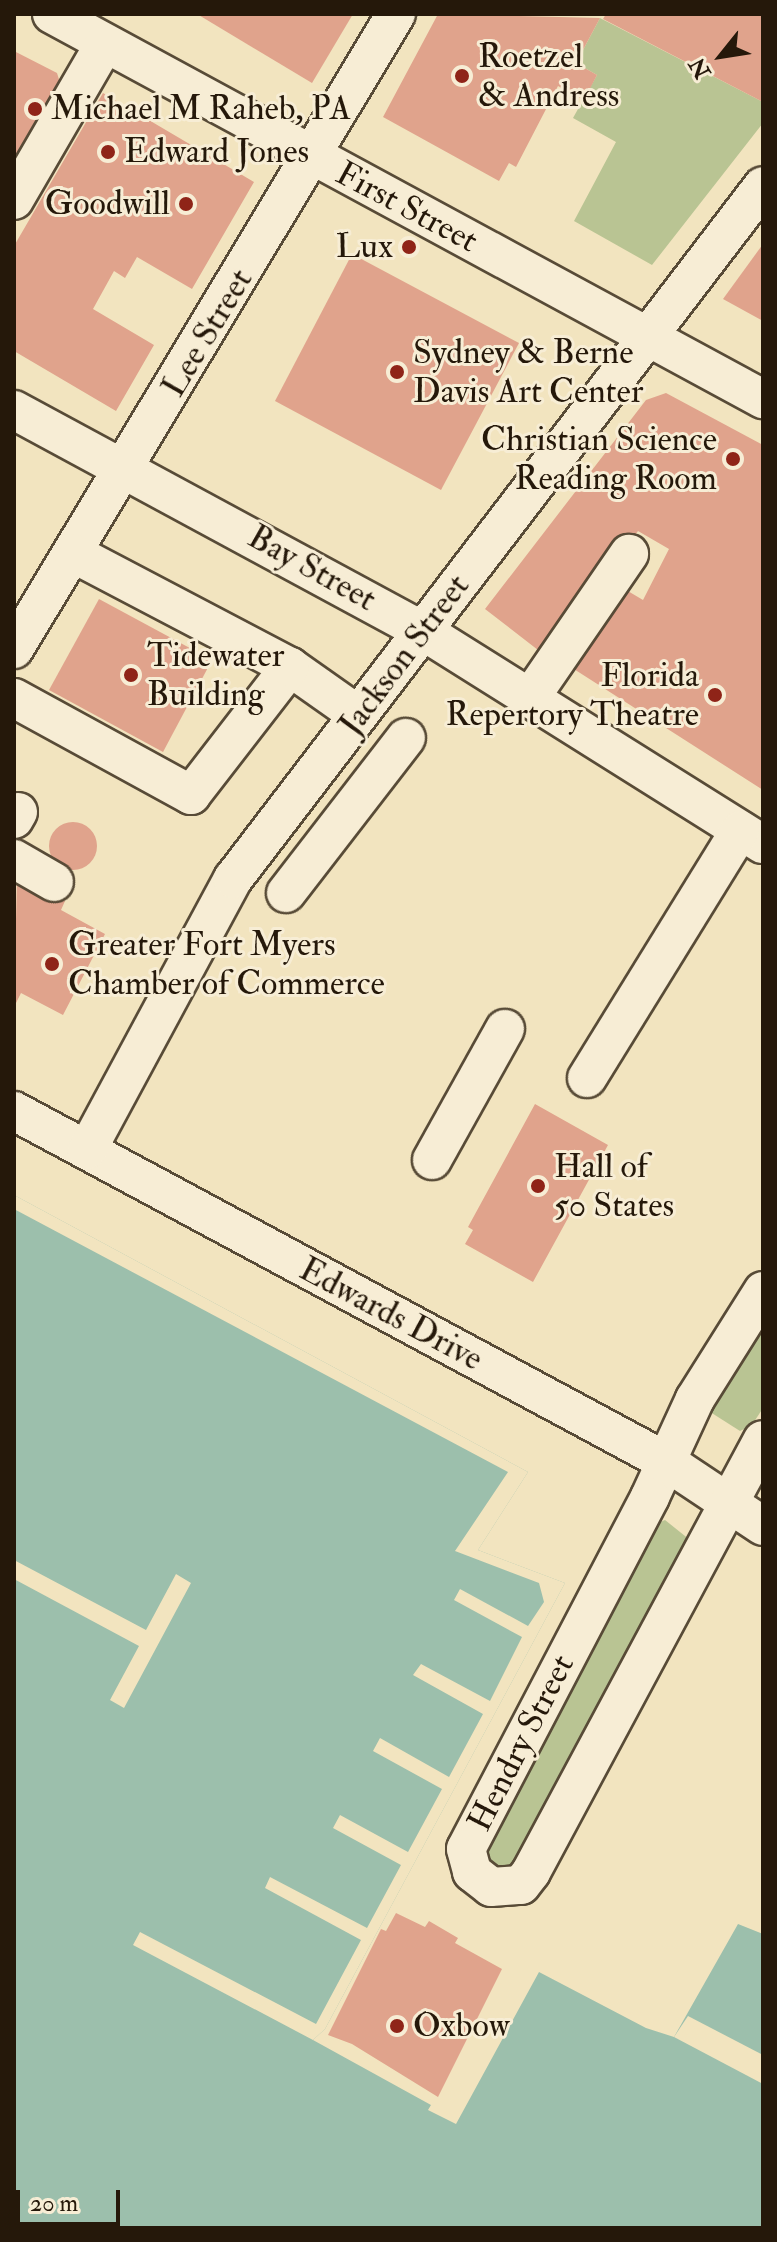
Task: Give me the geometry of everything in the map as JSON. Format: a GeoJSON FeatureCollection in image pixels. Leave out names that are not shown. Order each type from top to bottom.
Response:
{"type":"FeatureCollection","features":[{"type":"Feature","properties":{"kind":"street","name":"First Street"},"geometry":{"type":"LineString","coordinates":[[52,14],[763,399]]}},
{"type":"Feature","properties":{"kind":"street","name":"Lee Street"},"geometry":{"type":"LineString","coordinates":[[14,649],[396,14]]}},
{"type":"Feature","properties":{"kind":"street"},"geometry":{"type":"LineString","coordinates":[[14,200],[105,43]]}},
{"type":"Feature","properties":{"kind":"street","name":"Jackson Street"},"geometry":{"type":"LineString","coordinates":[[87,1150],[233,879],[763,186]]}},
{"type":"Feature","properties":{"kind":"street","name":"Bay Street"},"geometry":{"type":"LineString","coordinates":[[14,410],[423,631],[752,837]]}},
{"type":"Feature","properties":{"kind":"street"},"geometry":{"type":"LineString","coordinates":[[73,553],[290,667],[358,715]]}},
{"type":"Feature","properties":{"kind":"street"},"geometry":{"type":"LineString","coordinates":[[530,698],[629,554]]}},
{"type":"Feature","properties":{"kind":"street"},"geometry":{"type":"LineString","coordinates":[[14,698],[191,795],[290,667]]}},
{"type":"Feature","properties":{"kind":"street"},"geometry":{"type":"LineString","coordinates":[[286,893],[406,738]]}},
{"type":"Feature","properties":{"kind":"street"},"geometry":{"type":"LineString","coordinates":[[587,1078],[752,837]]}},
{"type":"Feature","properties":{"kind":"street"},"geometry":{"type":"LineString","coordinates":[[14,859],[54,882]]}},
{"type":"Feature","properties":{"kind":"street"},"geometry":{"type":"LineString","coordinates":[[432,1160],[505,1029]]}},
{"type":"Feature","properties":{"kind":"street","name":"Edwards Drive"},"geometry":{"type":"LineString","coordinates":[[14,1111],[667,1462],[763,1526]]}},
{"type":"Feature","properties":{"kind":"street","name":"Hendry Street"},"geometry":{"type":"LineString","coordinates":[[763,1291],[695,1399],[667,1462],[466,1849],[472,1872],[491,1887],[521,1885],[531,1872],[763,1440]]}},
{"type":"Feature","properties":{"kind":"shaded area"},"geometry":{"type":"Polygon","coordinates":[[[600,18],[763,102],[763,123],[652,265],[574,221],[616,142],[573,118],[597,75],[576,63],[600,18]]]}},
{"type":"Feature","properties":{"kind":"shaded area"},"geometry":{"type":"Polygon","coordinates":[[[14,1195],[528,1472],[478,1550],[565,1583],[325,2029],[313,2040],[431,2105],[428,2110],[456,2124],[539,1972],[646,2028],[674,2037],[738,1924],[763,1934],[763,2228],[14,2228],[14,1195]]]}},
{"type":"Feature","properties":{"kind":"shaded area"},"geometry":{"type":"Polygon","coordinates":[[[763,1313],[763,1408],[752,1425],[740,1431],[707,1410],[763,1313]]]}},
{"type":"Feature","properties":{"kind":"shaded area"},"geometry":{"type":"Polygon","coordinates":[[[665,1520],[690,1540],[512,1873],[495,1867],[484,1854],[656,1524],[665,1520]]]}},
{"type":"Feature","properties":{"kind":"pier"},"geometry":{"type":"Polygon","coordinates":[[[14,1195],[528,1472],[478,1550],[565,1583],[325,2029],[313,2040],[133,1945],[140,1932],[316,2024],[361,1940],[265,1888],[270,1877],[367,1928],[401,1865],[333,1828],[340,1815],[408,1852],[442,1789],[373,1751],[380,1738],[449,1777],[483,1714],[413,1675],[421,1664],[490,1701],[522,1637],[454,1600],[460,1589],[528,1626],[544,1602],[539,1583],[455,1551],[508,1472],[14,1209],[14,1195]]]}},
{"type":"Feature","properties":{"kind":"pier"},"geometry":{"type":"Polygon","coordinates":[[[14,1560],[146,1630],[176,1574],[191,1583],[124,1708],[110,1700],[139,1646],[14,1579],[14,1560]]]}},
{"type":"Feature","properties":{"kind":"pier"},"geometry":{"type":"Polygon","coordinates":[[[688,2016],[763,2055],[763,2084],[674,2037],[688,2016]]]}},
{"type":"Feature","properties":{"kind":"building"},"geometry":{"type":"Polygon","coordinates":[[[197,14],[353,14],[312,83],[197,14]]]}},
{"type":"Feature","properties":{"kind":"building"},"geometry":{"type":"Polygon","coordinates":[[[438,14],[600,18],[576,63],[597,75],[584,100],[558,86],[516,167],[509,163],[499,181],[383,117],[438,14]]]}},
{"type":"Feature","properties":{"kind":"building"},"geometry":{"type":"Polygon","coordinates":[[[606,14],[763,14],[763,102],[603,19],[606,14]]]}},
{"type":"Feature","properties":{"kind":"building"},"geometry":{"type":"Polygon","coordinates":[[[14,51],[57,73],[62,89],[14,170],[14,51]]]}},
{"type":"Feature","properties":{"kind":"building"},"geometry":{"type":"Polygon","coordinates":[[[103,93],[254,182],[192,289],[137,257],[125,278],[114,271],[93,309],[154,345],[116,411],[14,351],[14,246],[103,93]]]}},
{"type":"Feature","properties":{"kind":"building"},"geometry":{"type":"Polygon","coordinates":[[[763,244],[763,321],[723,299],[763,244]]]}},
{"type":"Feature","properties":{"kind":"building","name":"Sydney & Berne Davis Art Center"},"geometry":{"type":"Polygon","coordinates":[[[352,254],[519,343],[441,490],[275,401],[352,254]]]}},
{"type":"Feature","properties":{"kind":"building"},"geometry":{"type":"Polygon","coordinates":[[[666,393],[763,445],[763,790],[566,664],[616,584],[643,600],[669,549],[638,531],[547,657],[485,609],[646,400],[666,393]]]}},
{"type":"Feature","properties":{"kind":"building","name":"Tidewater Building"},"geometry":{"type":"Polygon","coordinates":[[[99,599],[212,660],[163,752],[49,690],[99,599]]]}},
{"type":"Feature","properties":{"kind":"building"},"geometry":{"type":"Polygon","coordinates":[[[73,822],[82,823],[90,829],[96,837],[96,855],[90,863],[82,869],[73,870],[64,869],[56,863],[50,855],[49,846],[50,837],[56,829],[64,823],[73,822]]]}},
{"type":"Feature","properties":{"kind":"building","name":"Greater Fort Myers Chamber of Commerce"},"geometry":{"type":"Polygon","coordinates":[[[17,876],[65,901],[61,910],[105,934],[63,1015],[21,993],[14,1007],[17,876]]]}},
{"type":"Feature","properties":{"kind":"building","name":"Hall of 50 States"},"geometry":{"type":"Polygon","coordinates":[[[535,1104],[608,1145],[533,1282],[465,1244],[473,1230],[468,1227],[535,1104]]]}},
{"type":"Feature","properties":{"kind":"building"},"geometry":{"type":"Polygon","coordinates":[[[396,1913],[425,1927],[429,1921],[458,1938],[455,1943],[502,1969],[438,2097],[352,2044],[328,2035],[381,1929],[386,1931],[396,1913]]]}},
{"type":"Feature","properties":{"kind":"place","name":"Roetzel & Andress"},"geometry":{"type":"Point","coordinates":[462,76]}},
{"type":"Feature","properties":{"kind":"place","name":"Michael M Raheb, PA"},"geometry":{"type":"Point","coordinates":[35,109]}},
{"type":"Feature","properties":{"kind":"place","name":"Edward Jones"},"geometry":{"type":"Point","coordinates":[108,152]}},
{"type":"Feature","properties":{"kind":"place","name":"Goodwill"},"geometry":{"type":"Point","coordinates":[186,204]}},
{"type":"Feature","properties":{"kind":"place","name":"Lux"},"geometry":{"type":"Point","coordinates":[409,247]}},
{"type":"Feature","properties":{"kind":"place","name":"Sydney & Berne Davis Art Center"},"geometry":{"type":"Point","coordinates":[397,372]}},
{"type":"Feature","properties":{"kind":"place","name":"Christian Science Reading Room"},"geometry":{"type":"Point","coordinates":[733,459]}},
{"type":"Feature","properties":{"kind":"place","name":"Tidewater Building"},"geometry":{"type":"Point","coordinates":[131,675]}},
{"type":"Feature","properties":{"kind":"place","name":"Florida Repertory Theatre"},"geometry":{"type":"Point","coordinates":[715,695]}},
{"type":"Feature","properties":{"kind":"place","name":"Greater Fort Myers Chamber of Commerce"},"geometry":{"type":"Point","coordinates":[52,964]}},
{"type":"Feature","properties":{"kind":"place","name":"Hall of 50 States"},"geometry":{"type":"Point","coordinates":[538,1186]}},
{"type":"Feature","properties":{"kind":"place","name":"Oxbow"},"geometry":{"type":"Point","coordinates":[397,2026]}}]}
